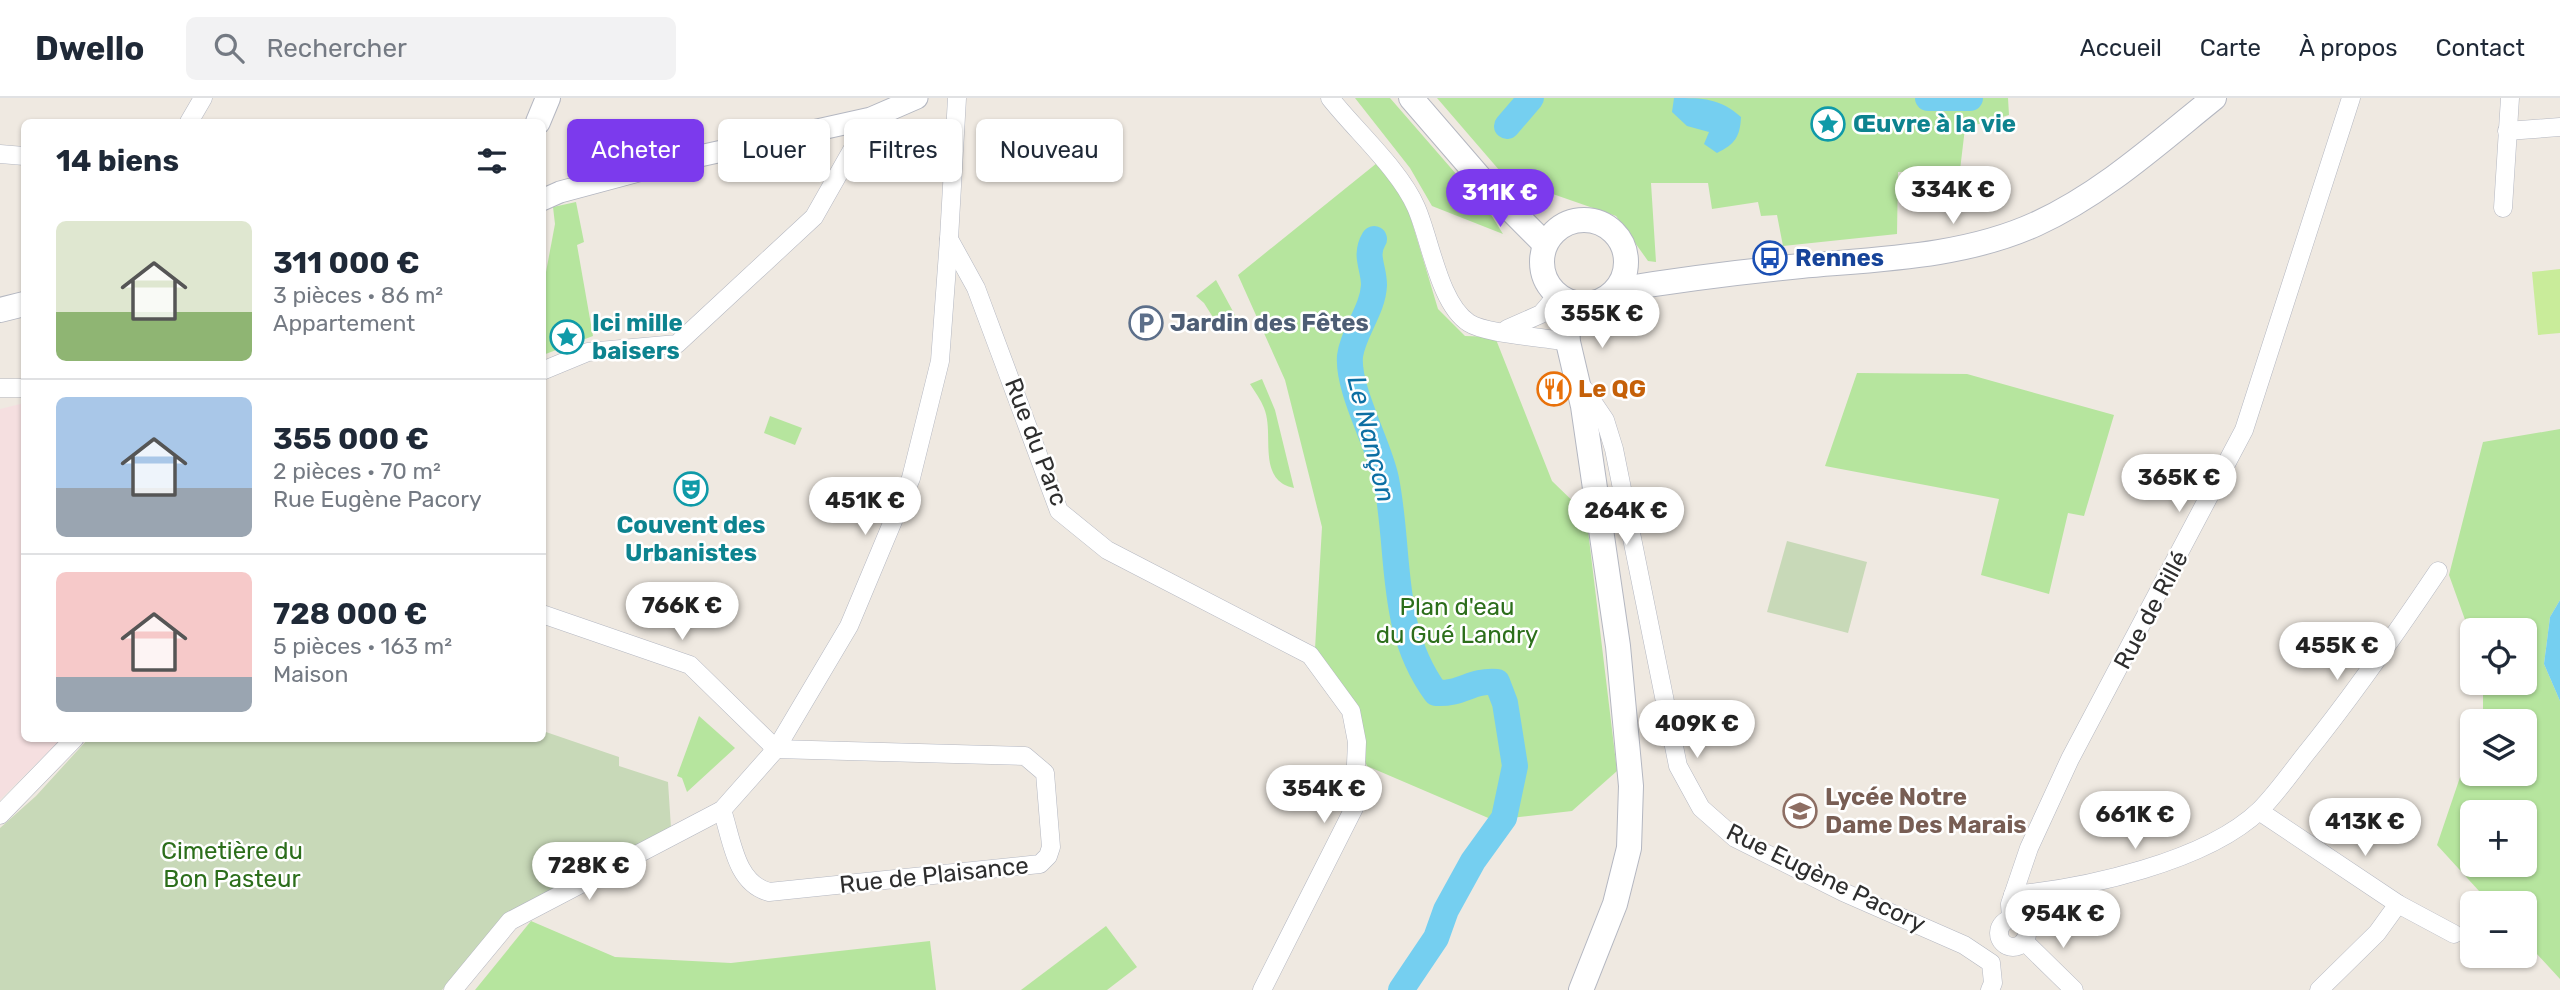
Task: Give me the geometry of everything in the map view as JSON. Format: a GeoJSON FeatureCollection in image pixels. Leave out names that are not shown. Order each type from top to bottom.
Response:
{"type":"FeatureCollection","features":[{"type":"Feature","properties":{"kind":"main road"},"geometry":{"type":"LineString","coordinates":[[539,119],[548,98]]}},
{"type":"Feature","properties":{"kind":"main road"},"geometry":{"type":"LineString","coordinates":[[1411,98],[1488,186],[1552,235]]}},
{"type":"Feature","properties":{"kind":"main road"},"geometry":{"type":"LineString","coordinates":[[1561,298],[1590,304],[1616,290],[1954,249],[1995,240],[2035,225],[2073,205],[2214,98]]}},
{"type":"Feature","properties":{"kind":"main road"},"geometry":{"type":"LineString","coordinates":[[1581,990],[1615,904],[1629,848],[1631,786],[1618,646],[1583,398],[1568,342],[1561,298],[1542,272],[1552,235],[1586,219],[1612,229],[1620,240],[1626,266],[1616,290]]}},
{"type":"Feature","properties":{"kind":"main road"},"geometry":{"type":"LineString","coordinates":[[1626,266],[1667,282]]}},
{"type":"Feature","properties":{"kind":"main road","name":"Rue Eugène Pacory"},"geometry":{"type":"LineString","coordinates":[[1583,398],[1578,343],[1580,326],[1590,304]]}},
{"type":"Feature","properties":{"kind":"main road"},"geometry":{"type":"LineString","coordinates":[[0,310],[21,305]]}},
{"type":"Feature","properties":{"kind":"street"},"geometry":{"type":"LineString","coordinates":[[191,119],[203,98]]}},
{"type":"Feature","properties":{"kind":"street"},"geometry":{"type":"LineString","coordinates":[[862,119],[917,98]]}},
{"type":"Feature","properties":{"kind":"street"},"geometry":{"type":"LineString","coordinates":[[453,990],[510,921],[722,810],[776,749],[849,626],[911,478],[940,361],[957,98]]}},
{"type":"Feature","properties":{"kind":"street"},"geometry":{"type":"LineString","coordinates":[[1331,98],[1403,184],[1416,207],[1447,294],[1461,317],[1481,328],[1568,342]]}},
{"type":"Feature","properties":{"kind":"street","name":"Rue de Rillé"},"geometry":{"type":"LineString","coordinates":[[2011,918],[2013,895],[2029,848],[2070,760],[2244,430],[2351,98]]}},
{"type":"Feature","properties":{"kind":"street"},"geometry":{"type":"LineString","coordinates":[[2503,208],[2510,98]]}},
{"type":"Feature","properties":{"kind":"street"},"geometry":{"type":"LineString","coordinates":[[546,198],[668,163],[844,123]]}},
{"type":"Feature","properties":{"kind":"street"},"geometry":{"type":"LineString","coordinates":[[2507,131],[2560,127]]}},
{"type":"Feature","properties":{"kind":"street"},"geometry":{"type":"LineString","coordinates":[[0,154],[21,156]]}},
{"type":"Feature","properties":{"kind":"street"},"geometry":{"type":"LineString","coordinates":[[546,370],[588,352],[677,344],[814,216],[844,164]]}},
{"type":"Feature","properties":{"kind":"street","name":"Rue du Parc"},"geometry":{"type":"LineString","coordinates":[[949,239],[976,288],[1059,511],[1107,550],[1310,655],[1351,711],[1357,742],[1354,808],[1262,990]]}},
{"type":"Feature","properties":{"kind":"street"},"geometry":{"type":"LineString","coordinates":[[1504,331],[1541,314],[1561,298]]}},
{"type":"Feature","properties":{"kind":"street"},"geometry":{"type":"LineString","coordinates":[[0,388],[21,388]]}},
{"type":"Feature","properties":{"kind":"street","name":"Rue Eugène Pacory"},"geometry":{"type":"LineString","coordinates":[[1583,398],[1605,420],[1614,449],[1678,766],[1701,808],[1735,838],[1843,892],[1970,949],[1992,963]]}},
{"type":"Feature","properties":{"kind":"street"},"geometry":{"type":"LineString","coordinates":[[2013,895],[2090,884],[2158,865],[2212,842],[2259,811],[2379,659],[2438,571]]}},
{"type":"Feature","properties":{"kind":"street"},"geometry":{"type":"LineString","coordinates":[[546,615],[690,665],[776,749]]}},
{"type":"Feature","properties":{"kind":"street"},"geometry":{"type":"LineString","coordinates":[[0,815],[71,742]]}},
{"type":"Feature","properties":{"kind":"street","name":"Rue de Plaisance"},"geometry":{"type":"LineString","coordinates":[[722,810],[743,876],[755,888],[769,892],[1040,864],[1048,856],[1051,847],[1045,773],[1026,756],[776,749]]}},
{"type":"Feature","properties":{"kind":"street"},"geometry":{"type":"LineString","coordinates":[[2259,811],[2398,904],[2454,934]]}},
{"type":"Feature","properties":{"kind":"street"},"geometry":{"type":"LineString","coordinates":[[2319,990],[2377,933],[2398,904]]}},
{"type":"Feature","properties":{"kind":"street"},"geometry":{"type":"LineString","coordinates":[[1992,986],[1992,963],[2011,940],[2026,926],[2020,920],[2011,918],[2003,922],[2011,940],[2074,990]]}},
{"type":"Feature","properties":{"kind":"street"},"geometry":{"type":"LineString","coordinates":[[1970,949],[2011,940]]}},
{"type":"Feature","properties":{"kind":"shaded area"},"geometry":{"type":"Polygon","coordinates":[[[21,404],[21,742],[58,742],[0,800],[0,409],[21,404]]]}},
{"type":"Feature","properties":{"kind":"green space"},"geometry":{"type":"Polygon","coordinates":[[[1355,98],[1390,98],[1490,213],[1503,234],[1432,206],[1410,168],[1355,98]]]}},
{"type":"Feature","properties":{"kind":"green space"},"geometry":{"type":"Polygon","coordinates":[[[1437,98],[2008,98],[2009,115],[1965,128],[1960,170],[1898,172],[1897,234],[1783,246],[1777,215],[1761,216],[1758,202],[1712,209],[1708,183],[1651,183],[1656,262],[1648,261],[1616,216],[1547,192],[1512,185],[1437,98]]]}},
{"type":"Feature","properties":{"kind":"green space","name":"Plan d'eau du Gué Landry"},"geometry":{"type":"Polygon","coordinates":[[[1377,163],[1405,199],[1438,309],[1465,336],[1495,337],[1552,481],[1586,514],[1617,771],[1572,811],[1493,820],[1367,766],[1315,649],[1322,527],[1285,380],[1238,275],[1377,163]]]}},
{"type":"Feature","properties":{"kind":"green space"},"geometry":{"type":"Polygon","coordinates":[[[576,202],[584,242],[577,245],[593,336],[546,354],[546,272],[555,224],[553,207],[576,202]]]}},
{"type":"Feature","properties":{"kind":"green space"},"geometry":{"type":"Polygon","coordinates":[[[2560,269],[2560,333],[2538,335],[2532,272],[2560,269]]]}},
{"type":"Feature","properties":{"kind":"green space"},"geometry":{"type":"Polygon","coordinates":[[[1216,280],[1236,317],[1219,327],[1204,303],[1196,296],[1216,280]]]}},
{"type":"Feature","properties":{"kind":"green space"},"geometry":{"type":"Polygon","coordinates":[[[1857,373],[1967,374],[2114,415],[2084,516],[2068,513],[2049,594],[1981,575],[1999,499],[1825,466],[1857,373]]]}},
{"type":"Feature","properties":{"kind":"green space"},"geometry":{"type":"Polygon","coordinates":[[[1262,379],[1275,410],[1294,488],[1282,483],[1271,466],[1267,419],[1263,405],[1250,384],[1262,379]]]}},
{"type":"Feature","properties":{"kind":"green space"},"geometry":{"type":"Polygon","coordinates":[[[770,416],[802,428],[795,445],[764,433],[770,416]]]}},
{"type":"Feature","properties":{"kind":"green space"},"geometry":{"type":"Polygon","coordinates":[[[2560,429],[2560,600],[2550,617],[2544,664],[2560,701],[2560,979],[2537,954],[2537,891],[2479,891],[2466,877],[2537,877],[2537,800],[2460,800],[2460,870],[2437,845],[2460,777],[2460,786],[2537,786],[2537,709],[2483,709],[2483,695],[2537,695],[2537,618],[2464,618],[2449,575],[2483,442],[2560,429]]]}},
{"type":"Feature","properties":{"kind":"green space"},"geometry":{"type":"Polygon","coordinates":[[[1787,541],[1867,562],[1848,633],[1767,612],[1787,541]]]}},
{"type":"Feature","properties":{"kind":"green space"},"geometry":{"type":"Polygon","coordinates":[[[699,716],[735,748],[687,792],[682,778],[677,776],[699,716]]]}},
{"type":"Feature","properties":{"kind":"green space","name":"Cimetière du Bon Pasteur"},"geometry":{"type":"Polygon","coordinates":[[[546,732],[619,757],[619,766],[668,782],[671,828],[506,915],[442,990],[0,990],[0,828],[36,796],[85,742],[546,742],[546,732]]]}},
{"type":"Feature","properties":{"kind":"green space"},"geometry":{"type":"Polygon","coordinates":[[[531,921],[615,957],[731,963],[930,941],[936,990],[475,990],[531,921]]]}},
{"type":"Feature","properties":{"kind":"green space"},"geometry":{"type":"Polygon","coordinates":[[[1106,926],[1137,967],[1107,990],[1021,990],[1106,926]]]}},
{"type":"Feature","properties":{"kind":"water"},"geometry":{"type":"Polygon","coordinates":[[[1674,98],[1710,100],[1726,106],[1741,117],[1735,139],[1717,153],[1704,144],[1709,132],[1687,126],[1672,112],[1674,98]]]}},
{"type":"Feature","properties":{"kind":"water"},"geometry":{"type":"Polygon","coordinates":[[[1826,113],[1833,116],[1836,123],[1833,130],[1826,133],[1819,130],[1816,123],[1819,116],[1826,113]]]}},
{"type":"Feature","properties":{"kind":"water"},"geometry":{"type":"Polygon","coordinates":[[[2560,600],[2560,701],[2544,664],[2550,617],[2560,600]]]}},
{"type":"Feature","properties":{"kind":"waterway","name":"Le Nançon"},"geometry":{"type":"LineString","coordinates":[[1507,126],[1531,98]]}},
{"type":"Feature","properties":{"kind":"waterway","name":"Le Nançon"},"geometry":{"type":"LineString","coordinates":[[1928,98],[1970,98]]}},
{"type":"Feature","properties":{"kind":"waterway","name":"Le Nançon"},"geometry":{"type":"LineString","coordinates":[[1374,239],[1370,251],[1373,294],[1352,347],[1350,369],[1386,479],[1399,590],[1410,643],[1436,693],[1497,682],[1505,703],[1515,766],[1504,818],[1473,861],[1446,910],[1436,938],[1401,990]]}},
{"type":"Feature","properties":{"kind":"place","name":"Œuvre à la vie"},"geometry":{"type":"Point","coordinates":[1828,124]}},
{"type":"Feature","properties":{"kind":"place","name":"Rennes"},"geometry":{"type":"Point","coordinates":[1770,258]}},
{"type":"Feature","properties":{"kind":"place","name":"Jardin des Fêtes"},"geometry":{"type":"Point","coordinates":[1146,323]}},
{"type":"Feature","properties":{"kind":"place","name":"Ici mille baisers"},"geometry":{"type":"Point","coordinates":[567,337]}},
{"type":"Feature","properties":{"kind":"place","name":"Le QG"},"geometry":{"type":"Point","coordinates":[1554,389]}},
{"type":"Feature","properties":{"kind":"place","name":"Couvent des Urbanistes"},"geometry":{"type":"Point","coordinates":[691,489]}},
{"type":"Feature","properties":{"kind":"place","name":"Lycée Notre Dame Des Marais"},"geometry":{"type":"Point","coordinates":[1800,811]}}]}
